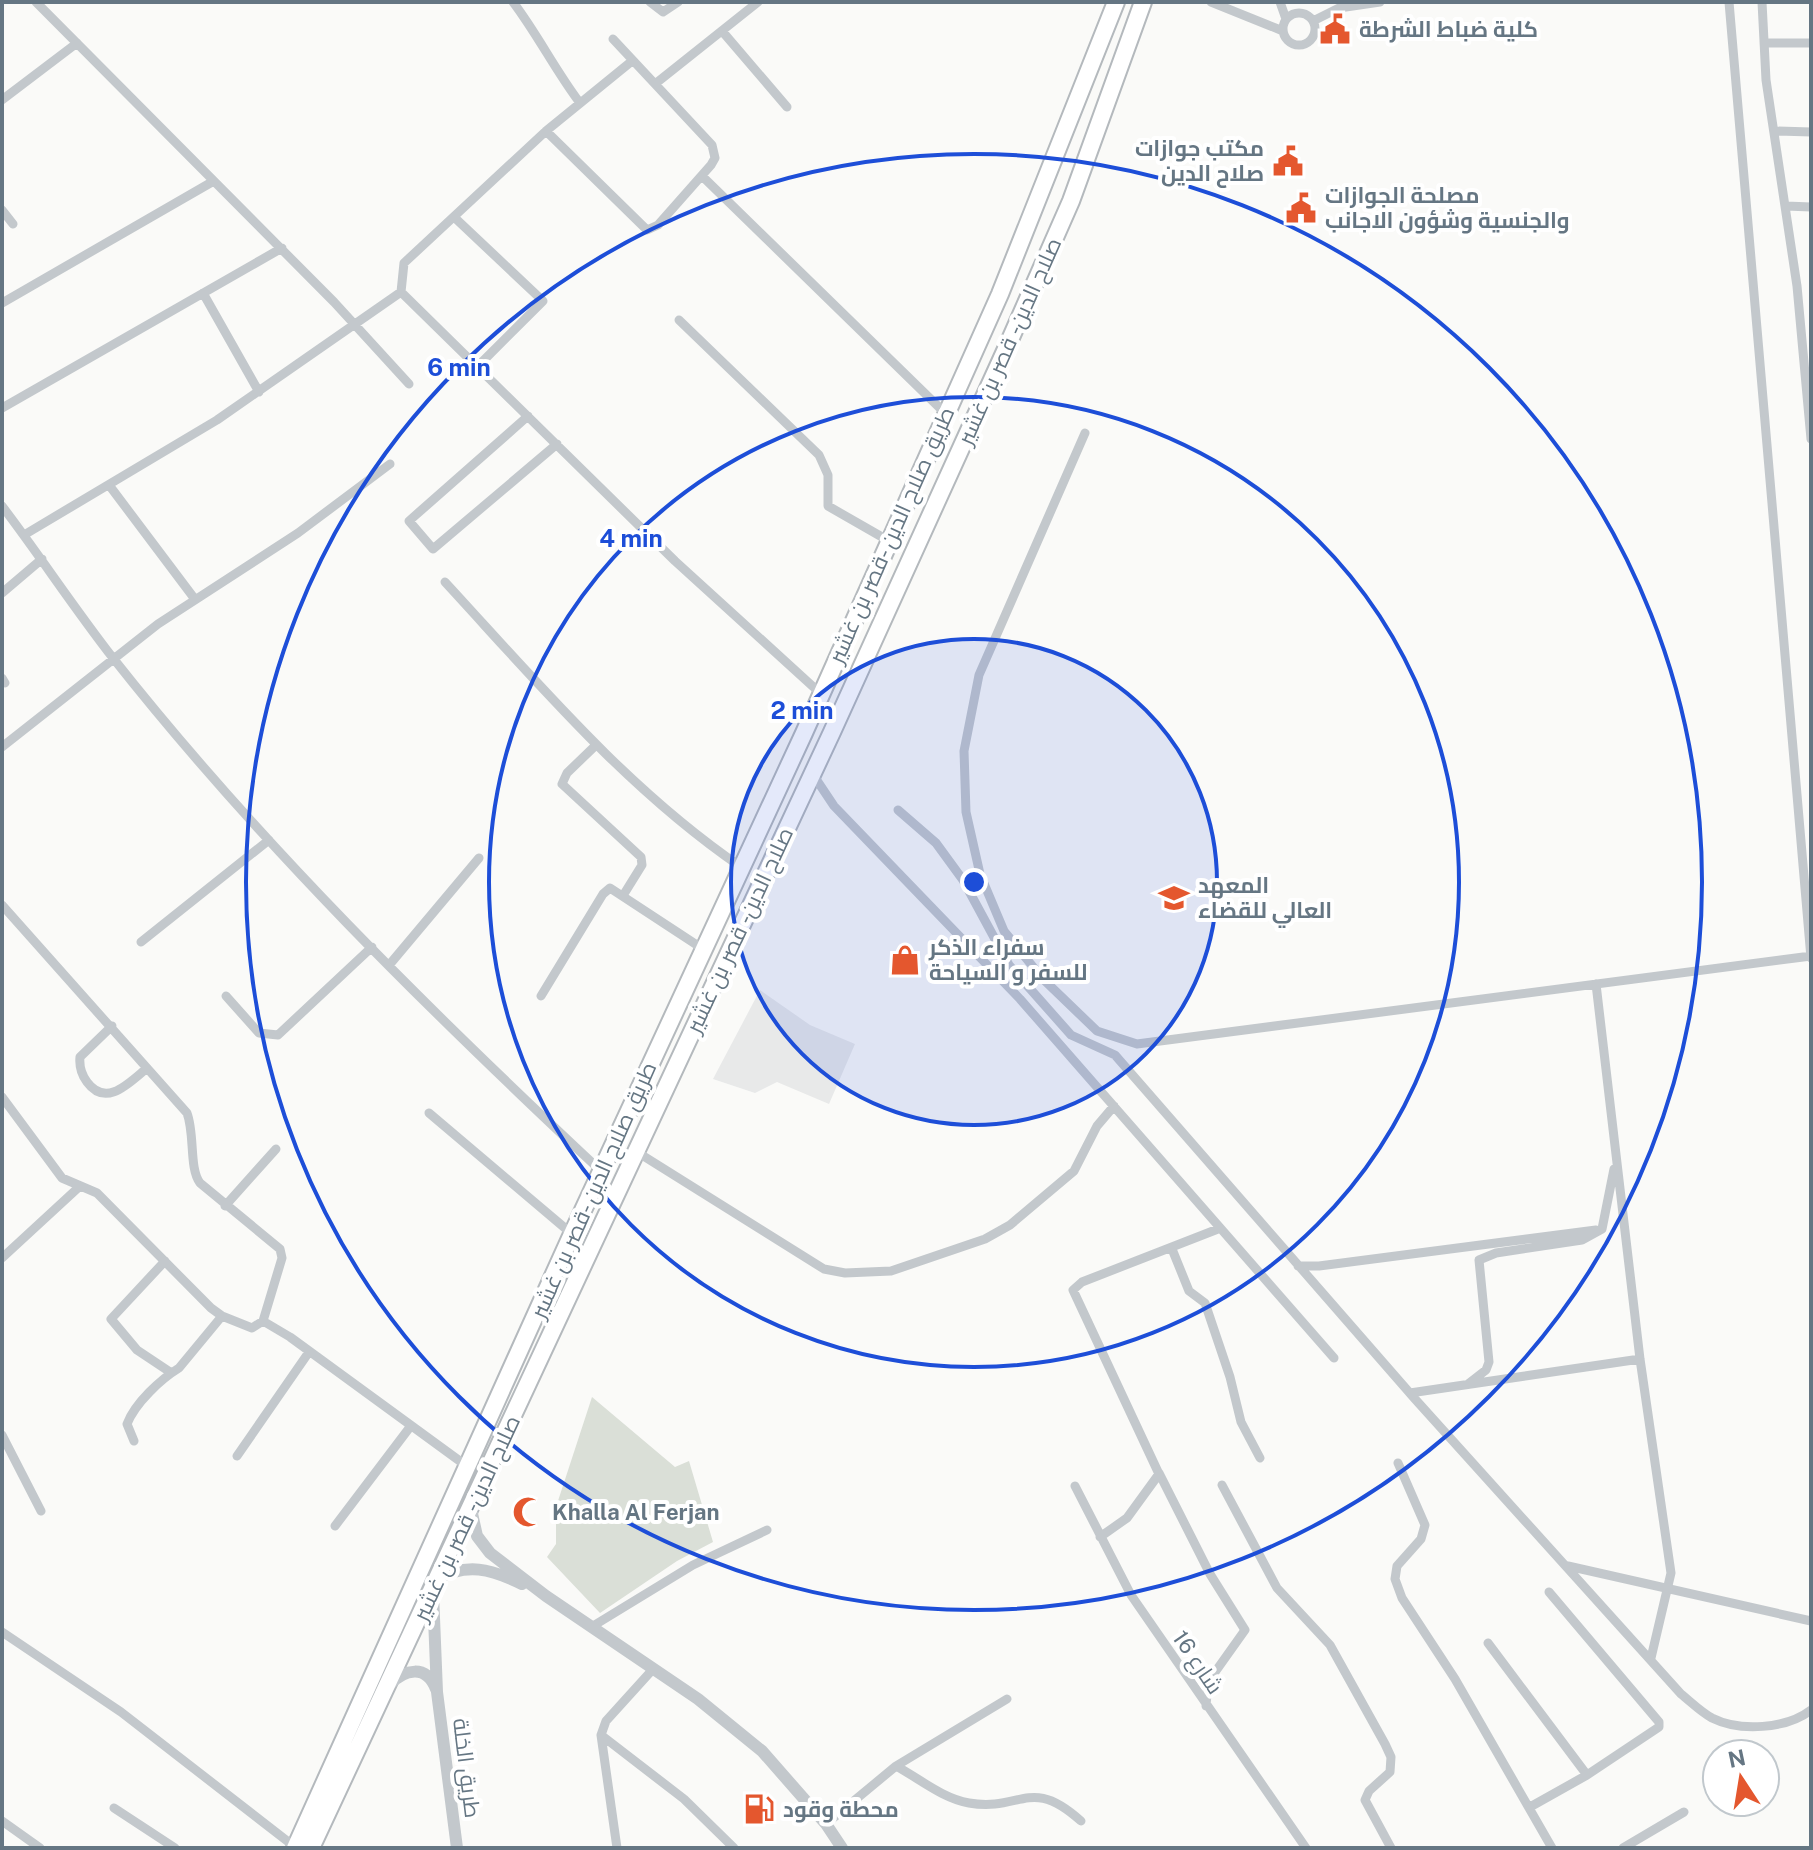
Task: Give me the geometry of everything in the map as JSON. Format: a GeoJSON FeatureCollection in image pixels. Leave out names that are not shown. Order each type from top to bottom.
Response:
{"type":"FeatureCollection","features":[{"type":"Feature","properties":{"kind":"highway","name":"طريق صلاح الدين -قصر بن غشير"},"geometry":{"type":"LineString","coordinates":[[300,1848],[572,1234],[783,777],[1000,294],[1116,2]]}},
{"type":"Feature","properties":{"kind":"highway","name":"صلاح الدين - قصر بن غشير"},"geometry":{"type":"LineString","coordinates":[[300,1848],[387,1687],[841,711],[1071,201],[1143,2]]}},
{"type":"Feature","properties":{"kind":"highway"},"geometry":{"type":"LineString","coordinates":[[818,698],[820,716],[825,719],[841,711]]}},
{"type":"Feature","properties":{"kind":"highway"},"geometry":{"type":"LineString","coordinates":[[783,777],[798,771],[810,778]]}},
{"type":"Feature","properties":{"kind":"street"},"geometry":{"type":"LineString","coordinates":[[36,2],[212,182],[282,248],[409,384]]}},
{"type":"Feature","properties":{"kind":"street"},"geometry":{"type":"LineString","coordinates":[[513,2],[540,37],[552,66],[580,103]]}},
{"type":"Feature","properties":{"kind":"street"},"geometry":{"type":"LineString","coordinates":[[650,2],[663,12],[678,2]]}},
{"type":"Feature","properties":{"kind":"street"},"geometry":{"type":"LineString","coordinates":[[655,84],[758,2]]}},
{"type":"Feature","properties":{"kind":"street"},"geometry":{"type":"LineString","coordinates":[[1211,2],[1283,31],[1289,41],[1301,45],[1312,38],[1313,21]]}},
{"type":"Feature","properties":{"kind":"street"},"geometry":{"type":"LineString","coordinates":[[1280,2],[1286,19],[1283,31]]}},
{"type":"Feature","properties":{"kind":"street"},"geometry":{"type":"LineString","coordinates":[[1313,21],[1339,8],[1380,2]]}},
{"type":"Feature","properties":{"kind":"street"},"geometry":{"type":"LineString","coordinates":[[1085,433],[979,675],[964,751],[966,818],[980,874],[1004,931],[1043,979],[1097,1031],[1137,1044],[1811,958],[1729,2]]}},
{"type":"Feature","properties":{"kind":"street"},"geometry":{"type":"LineString","coordinates":[[1762,2],[1775,131],[1808,364],[1811,439]]}},
{"type":"Feature","properties":{"kind":"street"},"geometry":{"type":"LineString","coordinates":[[1286,19],[1303,13],[1313,21]]}},
{"type":"Feature","properties":{"kind":"street"},"geometry":{"type":"LineString","coordinates":[[722,31],[787,107]]}},
{"type":"Feature","properties":{"kind":"street"},"geometry":{"type":"LineString","coordinates":[[546,131],[647,230],[658,225],[702,176],[715,158],[715,151],[613,39]]}},
{"type":"Feature","properties":{"kind":"street"},"geometry":{"type":"LineString","coordinates":[[2,100],[77,43]]}},
{"type":"Feature","properties":{"kind":"street"},"geometry":{"type":"LineString","coordinates":[[1764,43],[1811,43]]}},
{"type":"Feature","properties":{"kind":"street"},"geometry":{"type":"LineString","coordinates":[[401,292],[404,263],[546,131],[632,61]]}},
{"type":"Feature","properties":{"kind":"street"},"geometry":{"type":"LineString","coordinates":[[1775,131],[1811,132]]}},
{"type":"Feature","properties":{"kind":"street"},"geometry":{"type":"LineString","coordinates":[[702,176],[946,414]]}},
{"type":"Feature","properties":{"kind":"street"},"geometry":{"type":"LineString","coordinates":[[2,303],[212,182]]}},
{"type":"Feature","properties":{"kind":"street"},"geometry":{"type":"LineString","coordinates":[[1786,206],[1811,207]]}},
{"type":"Feature","properties":{"kind":"street"},"geometry":{"type":"LineString","coordinates":[[2,210],[13,224]]}},
{"type":"Feature","properties":{"kind":"street"},"geometry":{"type":"LineString","coordinates":[[454,217],[543,301],[478,366]]}},
{"type":"Feature","properties":{"kind":"street"},"geometry":{"type":"LineString","coordinates":[[2,408],[282,248]]}},
{"type":"Feature","properties":{"kind":"street"},"geometry":{"type":"LineString","coordinates":[[1797,286],[1811,286]]}},
{"type":"Feature","properties":{"kind":"street"},"geometry":{"type":"LineString","coordinates":[[24,535],[259,392],[393,294],[401,292]]}},
{"type":"Feature","properties":{"kind":"street"},"geometry":{"type":"LineString","coordinates":[[401,292],[818,698]]}},
{"type":"Feature","properties":{"kind":"street"},"geometry":{"type":"LineString","coordinates":[[203,293],[259,392]]}},
{"type":"Feature","properties":{"kind":"street"},"geometry":{"type":"LineString","coordinates":[[679,320],[819,455],[828,475],[828,506],[889,541]]}},
{"type":"Feature","properties":{"kind":"street"},"geometry":{"type":"LineString","coordinates":[[528,416],[409,521],[433,549],[557,444]]}},
{"type":"Feature","properties":{"kind":"street"},"geometry":{"type":"LineString","coordinates":[[2,747],[113,657],[194,598],[298,533],[390,464]]}},
{"type":"Feature","properties":{"kind":"street"},"geometry":{"type":"LineString","coordinates":[[109,485],[194,598]]}},
{"type":"Feature","properties":{"kind":"street"},"geometry":{"type":"LineString","coordinates":[[2,506],[113,657],[269,840],[492,1069],[601,1171]]}},
{"type":"Feature","properties":{"kind":"street"},"geometry":{"type":"LineString","coordinates":[[2,593],[42,559]]}},
{"type":"Feature","properties":{"kind":"street"},"geometry":{"type":"LineString","coordinates":[[445,582],[595,746],[706,843],[741,867]]}},
{"type":"Feature","properties":{"kind":"street"},"geometry":{"type":"LineString","coordinates":[[595,746],[567,773],[562,784],[639,854],[642,865],[624,894]]}},
{"type":"Feature","properties":{"kind":"street"},"geometry":{"type":"LineString","coordinates":[[810,778],[919,891],[1114,1106],[1218,1229],[1334,1358]]}},
{"type":"Feature","properties":{"kind":"street"},"geometry":{"type":"LineString","coordinates":[[898,810],[936,843],[963,880],[1009,965],[1071,1035],[1115,1055],[1410,1393],[1681,1694],[1712,1718],[1740,1727],[1776,1725],[1811,1710]]}},
{"type":"Feature","properties":{"kind":"street"},"geometry":{"type":"LineString","coordinates":[[141,942],[269,840]]}},
{"type":"Feature","properties":{"kind":"street"},"geometry":{"type":"LineString","coordinates":[[390,964],[479,858]]}},
{"type":"Feature","properties":{"kind":"street"},"geometry":{"type":"LineString","coordinates":[[541,996],[603,894],[613,888],[703,949]]}},
{"type":"Feature","properties":{"kind":"street"},"geometry":{"type":"LineString","coordinates":[[2,905],[187,1113],[194,1138],[194,1176],[281,1252],[259,1327],[252,1328],[222,1316],[97,1193],[62,1178],[2,1097]]}},
{"type":"Feature","properties":{"kind":"street"},"geometry":{"type":"LineString","coordinates":[[226,996],[259,1033],[278,1035],[372,947]]}},
{"type":"Feature","properties":{"kind":"street"},"geometry":{"type":"LineString","coordinates":[[1596,984],[1640,1359],[1671,1573],[1651,1658]]}},
{"type":"Feature","properties":{"kind":"street"},"geometry":{"type":"LineString","coordinates":[[112,1026],[80,1057],[79,1067],[95,1092],[102,1095],[116,1092],[147,1068]]}},
{"type":"Feature","properties":{"kind":"street"},"geometry":{"type":"LineString","coordinates":[[637,1152],[824,1269],[876,1273],[985,1239],[1010,1225],[1074,1171],[1097,1126],[1114,1106]]}},
{"type":"Feature","properties":{"kind":"street"},"geometry":{"type":"LineString","coordinates":[[429,1113],[572,1234]]}},
{"type":"Feature","properties":{"kind":"street"},"geometry":{"type":"LineString","coordinates":[[225,1206],[276,1149]]}},
{"type":"Feature","properties":{"kind":"street"},"geometry":{"type":"LineString","coordinates":[[1602,1229],[1616,1158]]}},
{"type":"Feature","properties":{"kind":"street"},"geometry":{"type":"LineString","coordinates":[[2,1258],[79,1187]]}},
{"type":"Feature","properties":{"kind":"street"},"geometry":{"type":"LineString","coordinates":[[1206,1706],[1208,1682],[1245,1630],[1204,1561],[1073,1290],[1082,1282],[1218,1229]]}},
{"type":"Feature","properties":{"kind":"street"},"geometry":{"type":"LineString","coordinates":[[1298,1266],[1319,1266],[1602,1229]]}},
{"type":"Feature","properties":{"kind":"street"},"geometry":{"type":"LineString","coordinates":[[1468,1384],[1486,1370],[1489,1362],[1479,1260],[1496,1253],[1582,1240],[1602,1229]]}},
{"type":"Feature","properties":{"kind":"street"},"geometry":{"type":"LineString","coordinates":[[1172,1249],[1189,1291],[1205,1303],[1230,1377],[1241,1422],[1260,1458]]}},
{"type":"Feature","properties":{"kind":"street"},"geometry":{"type":"LineString","coordinates":[[165,1261],[111,1319],[137,1350],[170,1372]]}},
{"type":"Feature","properties":{"kind":"street"},"geometry":{"type":"LineString","coordinates":[[134,1441],[128,1420],[170,1372],[179,1368],[222,1316]]}},
{"type":"Feature","properties":{"kind":"street"},"geometry":{"type":"LineString","coordinates":[[263,1321],[468,1467]]}},
{"type":"Feature","properties":{"kind":"street"},"geometry":{"type":"LineString","coordinates":[[237,1456],[309,1352]]}},
{"type":"Feature","properties":{"kind":"street"},"geometry":{"type":"LineString","coordinates":[[1410,1393],[1640,1359]]}},
{"type":"Feature","properties":{"kind":"street"},"geometry":{"type":"LineString","coordinates":[[335,1526],[410,1427]]}},
{"type":"Feature","properties":{"kind":"street"},"geometry":{"type":"LineString","coordinates":[[2,1435],[41,1511]]}},
{"type":"Feature","properties":{"kind":"street"},"geometry":{"type":"LineString","coordinates":[[1398,1463],[1425,1525],[1421,1539],[1397,1566],[1397,1588],[1530,1807],[1550,1847]]}},
{"type":"Feature","properties":{"kind":"street"},"geometry":{"type":"LineString","coordinates":[[1100,1537],[1127,1518],[1159,1478],[1158,1469]]}},
{"type":"Feature","properties":{"kind":"street"},"geometry":{"type":"LineString","coordinates":[[1222,1485],[1277,1588],[1330,1645],[1391,1757],[1390,1772],[1369,1791],[1365,1800],[1391,1848]]}},
{"type":"Feature","properties":{"kind":"street","name":"شارع 16"},"geometry":{"type":"LineString","coordinates":[[1075,1486],[1131,1595],[1306,1848]]}},
{"type":"Feature","properties":{"kind":"street"},"geometry":{"type":"LineString","coordinates":[[471,1507],[473,1527],[483,1545],[546,1596],[654,1668],[762,1751],[826,1824],[842,1848]]}},
{"type":"Feature","properties":{"kind":"street"},"geometry":{"type":"LineString","coordinates":[[593,1626],[679,1572],[767,1530]]}},
{"type":"Feature","properties":{"kind":"street"},"geometry":{"type":"LineString","coordinates":[[1568,1566],[1811,1621]]}},
{"type":"Feature","properties":{"kind":"street"},"geometry":{"type":"LineString","coordinates":[[434,1583],[460,1570],[487,1569],[546,1596]]}},
{"type":"Feature","properties":{"kind":"street","name":"طريق الخلة"},"geometry":{"type":"LineString","coordinates":[[434,1583],[437,1692],[457,1848]]}},
{"type":"Feature","properties":{"kind":"street"},"geometry":{"type":"LineString","coordinates":[[1530,1807],[1587,1775],[1655,1730],[1658,1718],[1549,1592]]}},
{"type":"Feature","properties":{"kind":"street"},"geometry":{"type":"LineString","coordinates":[[2,1632],[121,1712],[300,1848]]}},
{"type":"Feature","properties":{"kind":"street"},"geometry":{"type":"LineString","coordinates":[[1488,1643],[1587,1775]]}},
{"type":"Feature","properties":{"kind":"street"},"geometry":{"type":"LineString","coordinates":[[617,1848],[601,1735],[606,1721],[654,1668]]}},
{"type":"Feature","properties":{"kind":"street","name":"طريق الخلة"},"geometry":{"type":"LineString","coordinates":[[387,1687],[404,1672],[412,1670],[428,1676],[437,1692]]}},
{"type":"Feature","properties":{"kind":"street"},"geometry":{"type":"LineString","coordinates":[[826,1824],[896,1766],[1007,1699]]}},
{"type":"Feature","properties":{"kind":"street"},"geometry":{"type":"LineString","coordinates":[[601,1735],[684,1799],[734,1848]]}},
{"type":"Feature","properties":{"kind":"street"},"geometry":{"type":"LineString","coordinates":[[896,1766],[952,1799],[986,1804],[1043,1796],[1062,1804],[1081,1821]]}},
{"type":"Feature","properties":{"kind":"street"},"geometry":{"type":"LineString","coordinates":[[114,1808],[175,1848]]}},
{"type":"Feature","properties":{"kind":"street"},"geometry":{"type":"LineString","coordinates":[[1623,1848],[1684,1812]]}},
{"type":"Feature","properties":{"kind":"street"},"geometry":{"type":"LineString","coordinates":[[2,1821],[40,1848]]}},
{"type":"Feature","properties":{"kind":"shaded area"},"geometry":{"type":"Polygon","coordinates":[[[760,990],[810,1025],[855,1044],[829,1104],[777,1082],[755,1093],[713,1079],[760,990]]]}},
{"type":"Feature","properties":{"kind":"shaded area"},"geometry":{"type":"Polygon","coordinates":[[[592,1397],[675,1467],[689,1461],[713,1542],[677,1561],[600,1613],[547,1557],[556,1544],[556,1507],[592,1397]]]}},
{"type":"Feature","properties":{"kind":"place","name":"كلية ضباط الشرطة"},"geometry":{"type":"Point","coordinates":[1335,29]}},
{"type":"Feature","properties":{"kind":"place","name":"مكتب جوازات صلاح الدين"},"geometry":{"type":"Point","coordinates":[1288,161]}},
{"type":"Feature","properties":{"kind":"place","name":"مصلحة الجوازات والجنسية وشؤون الاجانب"},"geometry":{"type":"Point","coordinates":[1301,208]}},
{"type":"Feature","properties":{"kind":"place","name":"المعهد العالي للقضاء"},"geometry":{"type":"Point","coordinates":[1174,898]}},
{"type":"Feature","properties":{"kind":"place","name":"سفراء الذكر للسفر و السياحة"},"geometry":{"type":"Point","coordinates":[905,960]}},
{"type":"Feature","properties":{"kind":"place","name":"Khalla Al Ferjan"},"geometry":{"type":"Point","coordinates":[528,1512]}},
{"type":"Feature","properties":{"kind":"place","name":"محطة وقود"},"geometry":{"type":"Point","coordinates":[759,1809]}}]}
